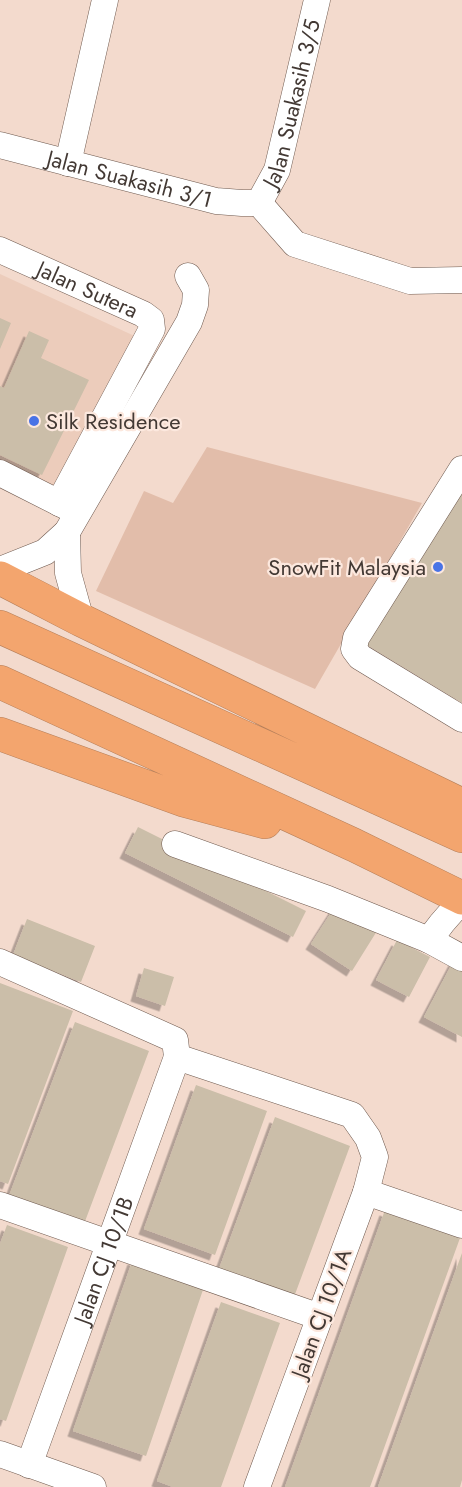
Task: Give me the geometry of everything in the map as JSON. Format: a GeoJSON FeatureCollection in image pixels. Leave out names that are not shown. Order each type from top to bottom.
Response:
{"type":"FeatureCollection","features":[{"type":"Feature","properties":{"kind":"highway"},"geometry":{"type":"LineString","coordinates":[[0,578],[81,620],[462,805]]}},
{"type":"Feature","properties":{"kind":"highway"},"geometry":{"type":"LineString","coordinates":[[0,627],[462,836]]}},
{"type":"Feature","properties":{"kind":"highway"},"geometry":{"type":"LineString","coordinates":[[0,682],[354,846],[462,899]]}},
{"type":"Feature","properties":{"kind":"highway"},"geometry":{"type":"LineString","coordinates":[[0,734],[183,800],[354,846]]}},
{"type":"Feature","properties":{"kind":"street"},"geometry":{"type":"LineString","coordinates":[[68,163],[105,0]]}},
{"type":"Feature","properties":{"kind":"street","name":"Jalan Suakasih 3/5"},"geometry":{"type":"LineString","coordinates":[[259,202],[277,170],[317,0]]}},
{"type":"Feature","properties":{"kind":"street","name":"Jalan Suakasih 3/1"},"geometry":{"type":"LineString","coordinates":[[0,145],[216,201],[259,202]]}},
{"type":"Feature","properties":{"kind":"street"},"geometry":{"type":"LineString","coordinates":[[259,202],[295,244],[410,281],[462,280]]}},
{"type":"Feature","properties":{"kind":"street","name":"Jalan Sutera"},"geometry":{"type":"LineString","coordinates":[[0,250],[143,314],[151,320],[152,329],[68,516],[45,552],[0,570]]}},
{"type":"Feature","properties":{"kind":"street"},"geometry":{"type":"LineString","coordinates":[[0,473],[68,516],[189,322],[195,305],[196,290],[188,276]]}},
{"type":"Feature","properties":{"kind":"street"},"geometry":{"type":"LineString","coordinates":[[462,469],[356,638],[354,649],[360,657],[462,719]]}},
{"type":"Feature","properties":{"kind":"street","name":"Jalan Sutera"},"geometry":{"type":"LineString","coordinates":[[68,516],[68,573],[81,620]]}},
{"type":"Feature","properties":{"kind":"street"},"geometry":{"type":"LineString","coordinates":[[175,844],[328,898],[429,940],[462,958]]}},
{"type":"Feature","properties":{"kind":"street"},"geometry":{"type":"LineString","coordinates":[[429,940],[462,899]]}},
{"type":"Feature","properties":{"kind":"street"},"geometry":{"type":"LineString","coordinates":[[0,962],[175,1040],[177,1058]]}},
{"type":"Feature","properties":{"kind":"street","name":"Jalan CJ 10/1A"},"geometry":{"type":"LineString","coordinates":[[177,1058],[352,1115],[368,1138],[375,1157],[366,1192],[257,1487]]}},
{"type":"Feature","properties":{"kind":"street","name":"Jalan CJ 10/1B"},"geometry":{"type":"LineString","coordinates":[[29,1465],[177,1058]]}},
{"type":"Feature","properties":{"kind":"street"},"geometry":{"type":"LineString","coordinates":[[366,1192],[462,1225]]}},
{"type":"Feature","properties":{"kind":"street"},"geometry":{"type":"LineString","coordinates":[[0,1205],[320,1317]]}},
{"type":"Feature","properties":{"kind":"street"},"geometry":{"type":"LineString","coordinates":[[0,1454],[93,1487]]}},
{"type":"Feature","properties":{"kind":"shaded area"},"geometry":{"type":"Polygon","coordinates":[[[0,274],[141,339],[57,495],[0,466],[0,274]]]}},
{"type":"Feature","properties":{"kind":"shaded area"},"geometry":{"type":"Polygon","coordinates":[[[207,447],[422,503],[315,689],[96,591],[144,491],[173,503],[207,447]]]}},
{"type":"Feature","properties":{"kind":"building"},"geometry":{"type":"Polygon","coordinates":[[[0,318],[11,323],[0,349],[0,318]]]}},
{"type":"Feature","properties":{"kind":"building","name":"Silk Residence"},"geometry":{"type":"Polygon","coordinates":[[[29,331],[49,340],[41,358],[89,380],[42,475],[0,455],[0,386],[4,388],[29,331]]]}},
{"type":"Feature","properties":{"kind":"building","name":"SnowFit Malaysia"},"geometry":{"type":"Polygon","coordinates":[[[462,488],[462,703],[367,645],[462,488]]]}},
{"type":"Feature","properties":{"kind":"building"},"geometry":{"type":"Polygon","coordinates":[[[138,827],[306,911],[293,937],[125,853],[138,827]]]}},
{"type":"Feature","properties":{"kind":"building"},"geometry":{"type":"Polygon","coordinates":[[[336,905],[377,931],[352,971],[311,944],[336,905]]]}},
{"type":"Feature","properties":{"kind":"building"},"geometry":{"type":"Polygon","coordinates":[[[27,919],[95,946],[81,982],[13,955],[27,919]]]}},
{"type":"Feature","properties":{"kind":"building"},"geometry":{"type":"Polygon","coordinates":[[[397,940],[430,957],[409,997],[376,980],[397,940]]]}},
{"type":"Feature","properties":{"kind":"building"},"geometry":{"type":"Polygon","coordinates":[[[454,960],[462,965],[462,1037],[424,1017],[454,960]]]}},
{"type":"Feature","properties":{"kind":"building"},"geometry":{"type":"Polygon","coordinates":[[[144,968],[174,977],[165,1006],[136,996],[144,968]]]}},
{"type":"Feature","properties":{"kind":"building"},"geometry":{"type":"Polygon","coordinates":[[[0,983],[73,1011],[8,1184],[0,1181],[0,983]]]}},
{"type":"Feature","properties":{"kind":"building"},"geometry":{"type":"Polygon","coordinates":[[[75,1022],[149,1051],[84,1224],[9,1196],[75,1022]]]}},
{"type":"Feature","properties":{"kind":"building"},"geometry":{"type":"Polygon","coordinates":[[[196,1085],[267,1111],[215,1255],[144,1229],[196,1085]]]}},
{"type":"Feature","properties":{"kind":"building"},"geometry":{"type":"Polygon","coordinates":[[[275,1117],[350,1146],[294,1297],[219,1269],[275,1117]]]}},
{"type":"Feature","properties":{"kind":"building"},"geometry":{"type":"Polygon","coordinates":[[[385,1210],[460,1238],[370,1487],[285,1487],[385,1210]]]}},
{"type":"Feature","properties":{"kind":"building"},"geometry":{"type":"Polygon","coordinates":[[[7,1225],[68,1247],[6,1421],[0,1419],[0,1244],[7,1225]]]}},
{"type":"Feature","properties":{"kind":"building"},"geometry":{"type":"Polygon","coordinates":[[[462,1253],[462,1480],[460,1487],[378,1487],[462,1253]]]}},
{"type":"Feature","properties":{"kind":"building"},"geometry":{"type":"Polygon","coordinates":[[[133,1259],[205,1284],[146,1456],[73,1431],[133,1259]]]}},
{"type":"Feature","properties":{"kind":"building"},"geometry":{"type":"Polygon","coordinates":[[[221,1302],[280,1323],[221,1487],[173,1487],[157,1481],[221,1302]]]}},
{"type":"Feature","properties":{"kind":"place","name":"Silk Residence"},"geometry":{"type":"Point","coordinates":[34,421]}},
{"type":"Feature","properties":{"kind":"place","name":"SnowFit Malaysia"},"geometry":{"type":"Point","coordinates":[438,567]}}]}
